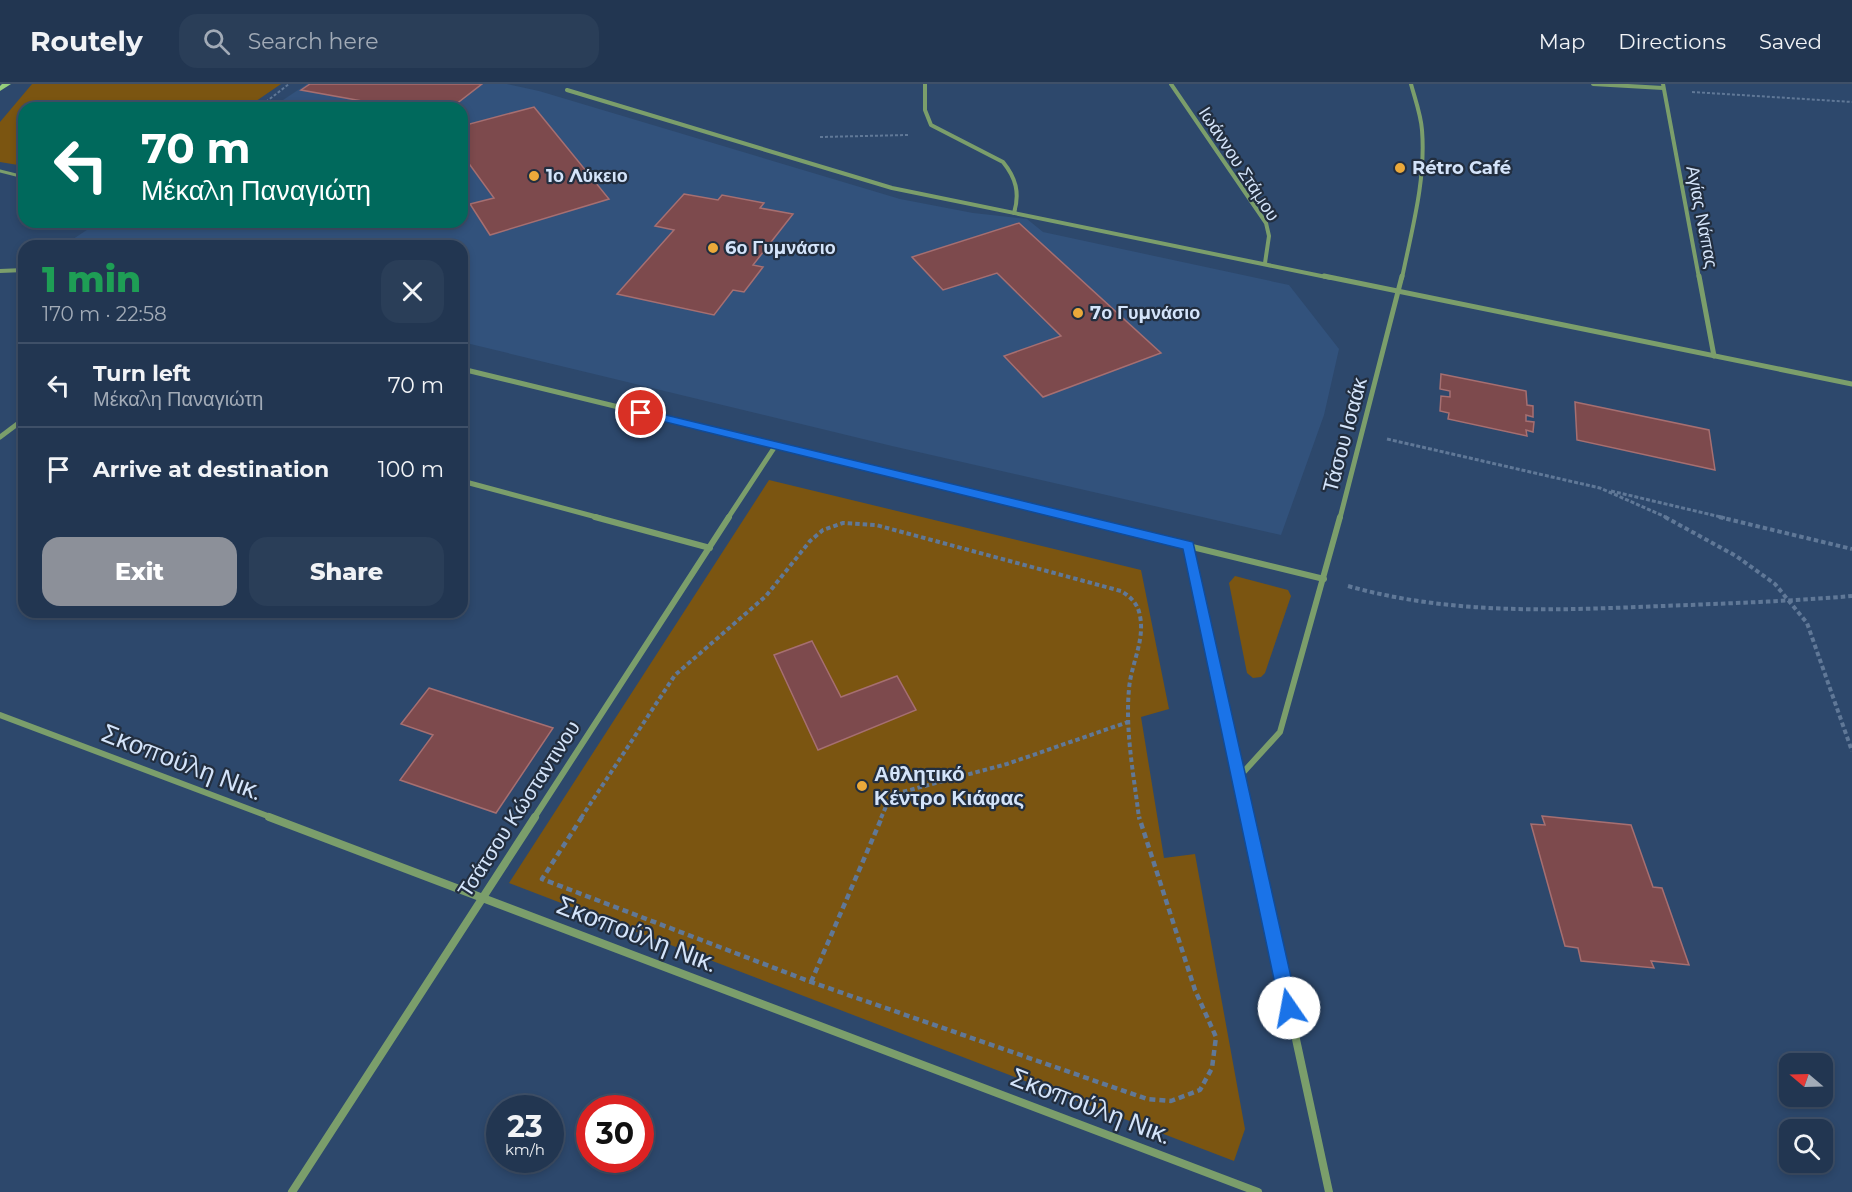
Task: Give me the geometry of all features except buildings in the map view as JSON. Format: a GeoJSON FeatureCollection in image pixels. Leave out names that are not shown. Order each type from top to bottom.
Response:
{"type":"FeatureCollection","features":[{"type":"Feature","properties":{"kind":"street"},"geometry":{"type":"LineString","coordinates":[[0,88],[8,84]]}},
{"type":"Feature","properties":{"kind":"street"},"geometry":{"type":"LineString","coordinates":[[925,84],[926,117],[938,131],[1003,162],[1012,171],[1018,201],[1014,213]]}},
{"type":"Feature","properties":{"kind":"street","name":"Ιωάννου Στάμου"},"geometry":{"type":"LineString","coordinates":[[1171,84],[1266,223],[1269,236],[1265,262]]}},
{"type":"Feature","properties":{"kind":"street","name":"Τάσου Ισαάκ"},"geometry":{"type":"LineString","coordinates":[[1239,777],[1280,732],[1324,579],[1399,290],[1419,199],[1422,166],[1422,128],[1411,84]]}},
{"type":"Feature","properties":{"kind":"street"},"geometry":{"type":"LineString","coordinates":[[1593,84],[1663,88]]}},
{"type":"Feature","properties":{"kind":"street","name":"Αγίας Νάπας"},"geometry":{"type":"LineString","coordinates":[[1663,88],[1714,356]]}},
{"type":"Feature","properties":{"kind":"street"},"geometry":{"type":"LineString","coordinates":[[567,90],[892,188],[1265,262],[1852,384]]}},
{"type":"Feature","properties":{"kind":"street"},"geometry":{"type":"LineString","coordinates":[[0,271],[18,270]]}},
{"type":"Feature","properties":{"kind":"street"},"geometry":{"type":"LineString","coordinates":[[468,370],[1324,579]]}},
{"type":"Feature","properties":{"kind":"street"},"geometry":{"type":"LineString","coordinates":[[0,437],[18,424]]}},
{"type":"Feature","properties":{"kind":"street","name":"Τσάτσου Κώσταντινου"},"geometry":{"type":"LineString","coordinates":[[292,1192],[776,445]]}},
{"type":"Feature","properties":{"kind":"street"},"geometry":{"type":"LineString","coordinates":[[468,483],[710,548]]}},
{"type":"Feature","properties":{"kind":"street"},"geometry":{"type":"LineString","coordinates":[[1189,546],[1329,1192]]}},
{"type":"Feature","properties":{"kind":"street","name":"Σκοπούλη Νικ."},"geometry":{"type":"LineString","coordinates":[[0,715],[1258,1192]]}},
{"type":"Feature","properties":{"kind":"lane"},"geometry":{"type":"LineString","coordinates":[[0,171],[18,176]]}},
{"type":"Feature","properties":{"kind":"path"},"geometry":{"type":"LineString","coordinates":[[266,102],[290,84]]}},
{"type":"Feature","properties":{"kind":"path"},"geometry":{"type":"LineString","coordinates":[[1663,88],[1852,102]]}},
{"type":"Feature","properties":{"kind":"path"},"geometry":{"type":"LineString","coordinates":[[777,155],[800,141],[812,138],[921,135],[938,131]]}},
{"type":"Feature","properties":{"kind":"path"},"geometry":{"type":"LineString","coordinates":[[1362,434],[1600,488],[1852,549]]}},
{"type":"Feature","properties":{"kind":"path"},"geometry":{"type":"LineString","coordinates":[[1600,488],[1701,536],[1775,584],[1807,623],[1818,648],[1852,751]]}},
{"type":"Feature","properties":{"kind":"path"},"geometry":{"type":"LineString","coordinates":[[865,523],[1026,563],[1128,594],[1140,615],[1141,635],[1129,687],[1128,722],[1139,820],[1195,990],[1216,1037],[1212,1068],[1200,1090],[1172,1101],[1147,1099],[811,982],[542,879],[675,675],[766,596],[810,541],[835,525],[865,523]]}},
{"type":"Feature","properties":{"kind":"path"},"geometry":{"type":"LineString","coordinates":[[1324,579],[1365,592],[1427,604],[1497,611],[1791,602],[1852,596]]}},
{"type":"Feature","properties":{"kind":"path"},"geometry":{"type":"LineString","coordinates":[[811,982],[891,795],[996,767],[1128,722]]}},
{"type":"Feature","properties":{"kind":"shaded area"},"geometry":{"type":"Polygon","coordinates":[[[32,84],[281,84],[255,102],[18,102],[18,165],[0,162],[0,122],[32,84]]]}},
{"type":"Feature","properties":{"kind":"shaded area"},"geometry":{"type":"Polygon","coordinates":[[[307,84],[507,84],[539,91],[900,199],[973,213],[1027,219],[1043,232],[1289,285],[1339,349],[1324,415],[1281,535],[892,446],[468,343],[468,240],[72,240],[90,228],[468,228],[468,102],[280,102],[307,84]]]}},
{"type":"Feature","properties":{"kind":"shaded area","name":"Αθλητικό Κέντρο Κιάφας"},"geometry":{"type":"Polygon","coordinates":[[[769,480],[1141,570],[1169,709],[1141,717],[1164,858],[1195,854],[1245,1129],[1234,1161],[509,883],[769,480]]]}},
{"type":"Feature","properties":{"kind":"shaded area"},"geometry":{"type":"Polygon","coordinates":[[[1235,576],[1288,590],[1291,596],[1265,673],[1261,677],[1253,678],[1247,673],[1229,583],[1235,576]]]}},
{"type":"Feature","properties":{"kind":"place","name":"Rétro Café"},"geometry":{"type":"Point","coordinates":[1400,168]}},
{"type":"Feature","properties":{"kind":"place","name":"1ο Λύκειο"},"geometry":{"type":"Point","coordinates":[534,176]}},
{"type":"Feature","properties":{"kind":"place","name":"6ο Γυμνάσιο"},"geometry":{"type":"Point","coordinates":[713,248]}},
{"type":"Feature","properties":{"kind":"place","name":"7ο Γυμνάσιο"},"geometry":{"type":"Point","coordinates":[1078,313]}},
{"type":"Feature","properties":{"kind":"place","name":"Αθλητικό Κέντρο Κιάφας"},"geometry":{"type":"Point","coordinates":[862,786]}},
{"type":"Feature","properties":{"kind":"route"},"geometry":{"type":"LineString","coordinates":[[641,413],[1189,546],[1289,1008]]}}]}
